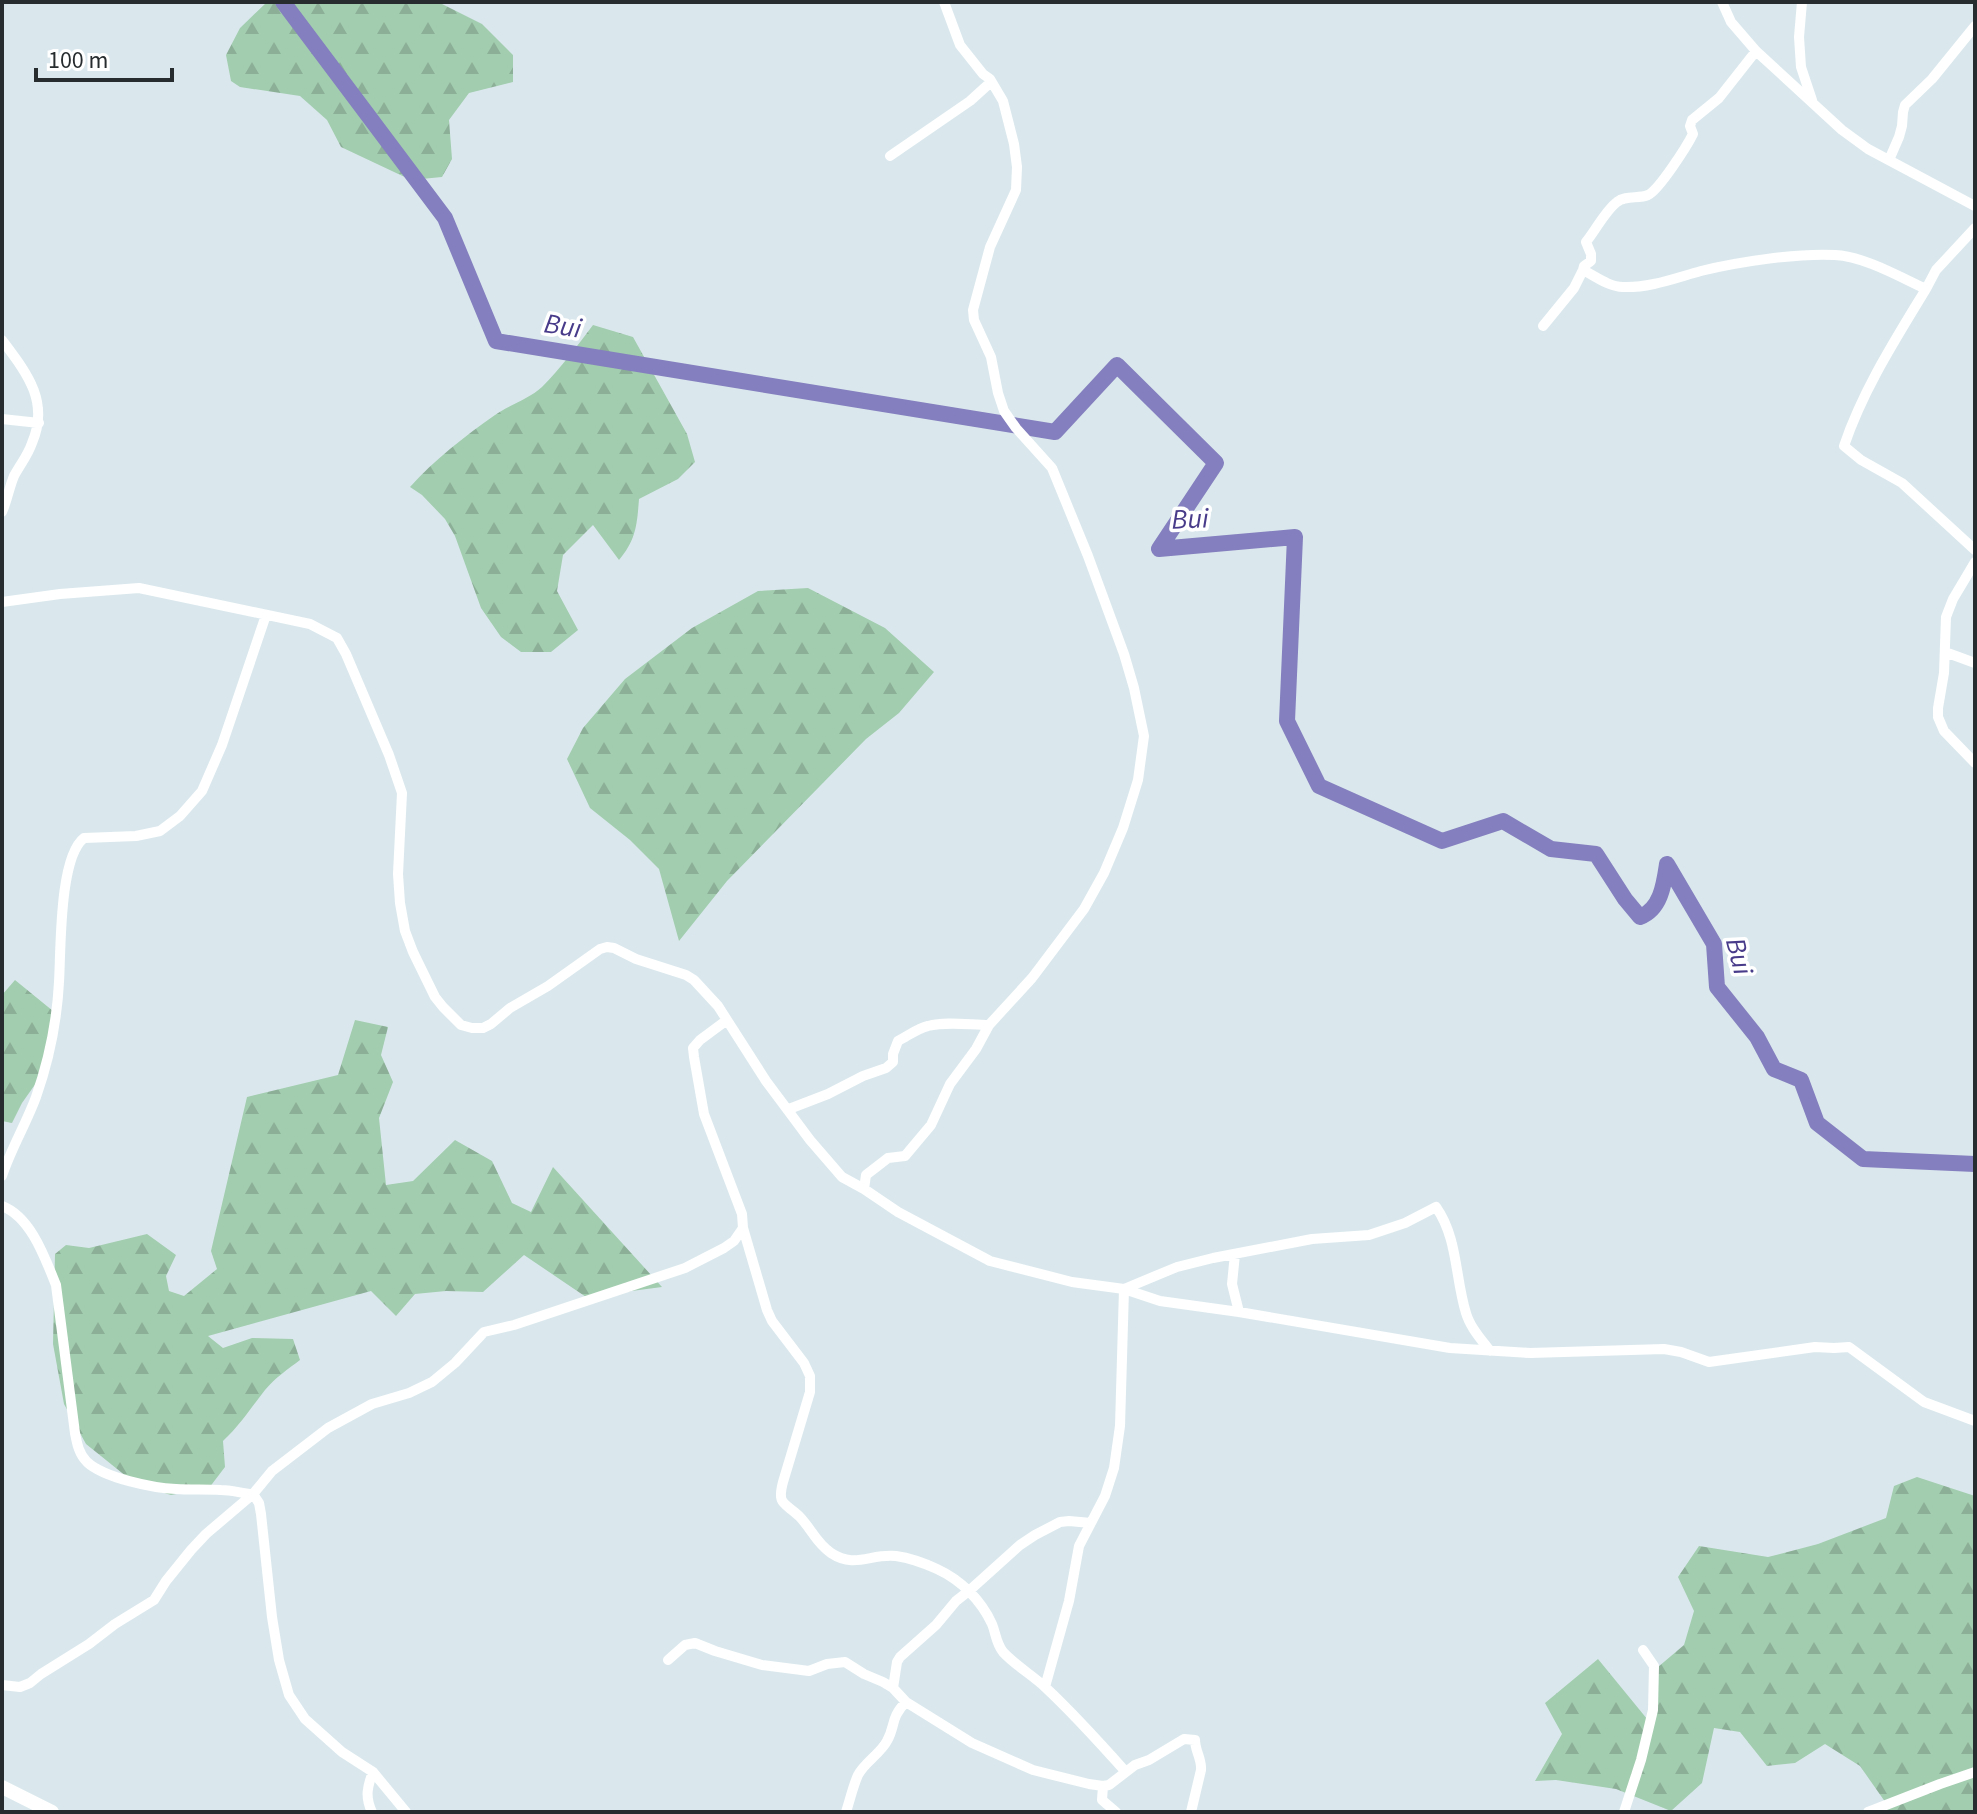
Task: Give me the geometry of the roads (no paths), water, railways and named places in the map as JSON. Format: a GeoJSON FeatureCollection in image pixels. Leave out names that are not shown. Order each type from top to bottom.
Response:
{"type":"FeatureCollection","features":[{"type":"Feature","properties":{"kind":"street"},"geometry":{"type":"LineString","coordinates":[[864,1189],[866,1175],[888,1158],[905,1156],[917,1143],[931,1125],[950,1084],[989,1025],[1032,978],[1084,909],[1104,873],[1123,828],[1138,780],[1144,736],[1124,654],[1065,497],[1052,468],[1004,411],[991,357],[974,320],[973,310],[990,247],[1016,190],[1017,167],[1003,101],[990,79],[960,45],[944,2]]}},
{"type":"Feature","properties":{"kind":"street"},"geometry":{"type":"LineString","coordinates":[[1722,2],[1731,22],[1756,51],[1842,130],[1868,149],[1975,206]]}},
{"type":"Feature","properties":{"kind":"street"},"geometry":{"type":"LineString","coordinates":[[1802,2],[1799,37],[1801,67],[1813,103],[1824,113]]}},
{"type":"Feature","properties":{"kind":"street"},"geometry":{"type":"LineString","coordinates":[[1889,160],[1899,137],[1905,105],[1932,79],[1975,26]]}},
{"type":"Feature","properties":{"kind":"street"},"geometry":{"type":"LineString","coordinates":[[1543,326],[1574,288],[1584,266],[1591,261],[1586,242],[1614,204],[1626,197],[1648,195],[1658,187],[1693,134],[1690,126],[1692,120],[1719,98],[1756,51]]}},
{"type":"Feature","properties":{"kind":"street"},"geometry":{"type":"LineString","coordinates":[[890,156],[970,101],[991,82]]}},
{"type":"Feature","properties":{"kind":"street"},"geometry":{"type":"LineString","coordinates":[[1975,228],[1936,270],[1855,413],[1844,446],[1861,460],[1902,483],[1975,550]]}},
{"type":"Feature","properties":{"kind":"street"},"geometry":{"type":"LineString","coordinates":[[1583,270],[1622,287],[1654,284],[1776,258],[1833,254],[1868,264],[1926,289]]}},
{"type":"Feature","properties":{"kind":"street"},"geometry":{"type":"LineString","coordinates":[[2,340],[33,387],[39,423],[2,512]]}},
{"type":"Feature","properties":{"kind":"street"},"geometry":{"type":"LineString","coordinates":[[2,419],[39,423]]}},
{"type":"Feature","properties":{"kind":"street"},"geometry":{"type":"LineString","coordinates":[[1975,562],[1946,617],[1944,673],[1938,708],[1940,726],[1975,763]]}},
{"type":"Feature","properties":{"kind":"street"},"geometry":{"type":"LineString","coordinates":[[2,602],[139,588],[310,624],[337,638],[389,755],[402,793],[398,874],[405,931],[435,997],[451,1017],[461,1025],[483,1028],[607,947],[690,977],[704,989],[766,1081],[842,1177],[898,1212],[990,1261],[1072,1282],[1124,1289],[1160,1301],[1450,1348],[1530,1353],[1664,1349],[1709,1362],[1815,1347],[1849,1347],[1924,1402],[1975,1421]]}},
{"type":"Feature","properties":{"kind":"street"},"geometry":{"type":"LineString","coordinates":[[2,1176],[35,1098],[50,1048],[59,986],[63,899],[78,844],[84,838],[136,836],[160,831],[180,816],[202,791],[222,745],[266,615]]}},
{"type":"Feature","properties":{"kind":"street"},"geometry":{"type":"LineString","coordinates":[[1945,652],[1975,663]]}},
{"type":"Feature","properties":{"kind":"street"},"geometry":{"type":"LineString","coordinates":[[727,1020],[693,1048],[704,1114],[742,1214],[743,1228],[767,1310],[810,1376],[810,1392],[783,1482],[781,1501],[807,1524],[818,1542],[839,1557],[856,1561],[894,1556],[916,1561],[940,1570],[970,1590],[993,1626],[1001,1649],[1045,1687],[1125,1771]]}},
{"type":"Feature","properties":{"kind":"street"},"geometry":{"type":"LineString","coordinates":[[789,1109],[886,1068],[893,1062],[898,1041],[929,1025],[989,1025]]}},
{"type":"Feature","properties":{"kind":"street"},"geometry":{"type":"LineString","coordinates":[[2,1206],[16,1214],[28,1227],[56,1285],[75,1433],[79,1450],[86,1461],[110,1476],[154,1486],[253,1494],[261,1514],[276,1645],[289,1695],[305,1719],[342,1752],[373,1772],[406,1812]]}},
{"type":"Feature","properties":{"kind":"street"},"geometry":{"type":"LineString","coordinates":[[1124,1289],[1177,1267],[1235,1254],[1312,1239],[1369,1235],[1405,1223],[1436,1207],[1456,1259],[1467,1318],[1490,1351]]}},
{"type":"Feature","properties":{"kind":"street"},"geometry":{"type":"LineString","coordinates":[[2,1685],[20,1687],[30,1683],[154,1600],[191,1550],[253,1494],[272,1471],[328,1428],[372,1404],[409,1393],[432,1382],[484,1332],[514,1325],[685,1268],[734,1241],[743,1228]]}},
{"type":"Feature","properties":{"kind":"street"},"geometry":{"type":"LineString","coordinates":[[1235,1254],[1232,1284],[1239,1312]]}},
{"type":"Feature","properties":{"kind":"street"},"geometry":{"type":"LineString","coordinates":[[1045,1687],[1069,1601],[1079,1546],[1110,1485],[1114,1468],[1120,1426],[1124,1289]]}},
{"type":"Feature","properties":{"kind":"street"},"geometry":{"type":"LineString","coordinates":[[893,1688],[900,1657],[1000,1561],[1035,1535],[1060,1522],[1091,1523]]}},
{"type":"Feature","properties":{"kind":"street"},"geometry":{"type":"LineString","coordinates":[[668,1660],[685,1645],[695,1643],[762,1665],[809,1671],[827,1664],[845,1662],[893,1688],[906,1702],[962,1738],[1023,1766],[1103,1786],[1184,1739],[1195,1740],[1195,1751],[1202,1763],[1191,1812]]}},
{"type":"Feature","properties":{"kind":"street"},"geometry":{"type":"LineString","coordinates":[[1624,1812],[1653,1710],[1654,1666],[1643,1650]]}},
{"type":"Feature","properties":{"kind":"street"},"geometry":{"type":"LineString","coordinates":[[846,1812],[859,1773],[881,1751],[890,1736],[893,1720],[906,1702]]}},
{"type":"Feature","properties":{"kind":"street"},"geometry":{"type":"LineString","coordinates":[[372,1812],[366,1791],[373,1772]]}},
{"type":"Feature","properties":{"kind":"street"},"geometry":{"type":"LineString","coordinates":[[1868,1812],[1975,1772]]}},
{"type":"Feature","properties":{"kind":"street"},"geometry":{"type":"LineString","coordinates":[[1103,1786],[1102,1800],[1116,1812]]}},
{"type":"Feature","properties":{"kind":"street"},"geometry":{"type":"LineString","coordinates":[[2,1787],[52,1812]]}},
{"type":"Feature","properties":{"kind":"waterway","name":"Bui"},"geometry":{"type":"LineString","coordinates":[[283,2],[445,218],[496,341],[1055,432],[1117,365],[1216,463],[1159,549],[1295,537],[1287,721],[1319,786],[1442,841],[1503,821],[1551,849],[1596,854],[1640,917],[1657,902],[1667,864],[1714,944],[1717,987],[1757,1037],[1774,1069],[1801,1080],[1817,1123],[1863,1159],[1975,1164]]}}]}
